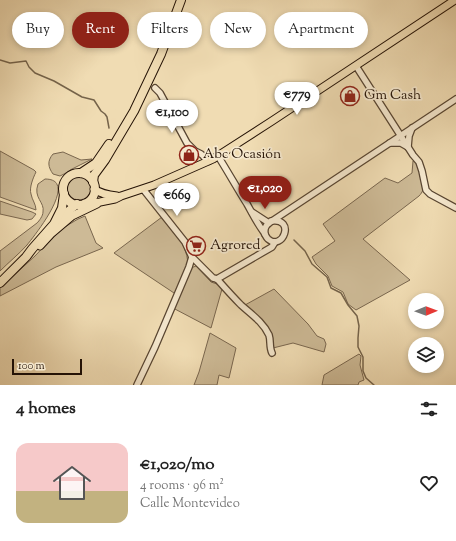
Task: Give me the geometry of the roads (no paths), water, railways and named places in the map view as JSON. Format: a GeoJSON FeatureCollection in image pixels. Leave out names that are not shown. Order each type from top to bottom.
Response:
{"type":"FeatureCollection","features":[{"type":"Feature","properties":{"kind":"highway"},"geometry":{"type":"LineString","coordinates":[[0,283],[26,257],[66,212],[89,201],[92,197],[94,193],[94,175],[105,160],[134,111],[161,54],[181,0]]}},
{"type":"Feature","properties":{"kind":"highway"},"geometry":{"type":"LineString","coordinates":[[81,173],[96,163],[144,90]]}},
{"type":"Feature","properties":{"kind":"highway"},"geometry":{"type":"LineString","coordinates":[[54,224],[62,208],[64,186],[68,178],[76,173],[81,173],[90,178],[94,186]]}},
{"type":"Feature","properties":{"kind":"highway"},"geometry":{"type":"LineString","coordinates":[[64,194],[69,201],[81,204]]}},
{"type":"Feature","properties":{"kind":"main road"},"geometry":{"type":"LineString","coordinates":[[81,204],[115,199],[161,182],[210,161],[455,0]]}},
{"type":"Feature","properties":{"kind":"main road"},"geometry":{"type":"LineString","coordinates":[[94,186],[102,194],[121,196]]}},
{"type":"Feature","properties":{"kind":"main road"},"geometry":{"type":"LineString","coordinates":[[26,257],[35,252],[52,233],[72,216],[100,202]]}},
{"type":"Feature","properties":{"kind":"street"},"geometry":{"type":"LineString","coordinates":[[356,66],[419,162],[426,190],[430,194],[456,208]]}},
{"type":"Feature","properties":{"kind":"street"},"geometry":{"type":"LineString","coordinates":[[155,88],[160,93],[187,143],[195,151],[210,161]]}},
{"type":"Feature","properties":{"kind":"street"},"geometry":{"type":"LineString","coordinates":[[265,234],[264,230],[270,222],[456,99]]}},
{"type":"Feature","properties":{"kind":"street"},"geometry":{"type":"LineString","coordinates":[[393,124],[403,130],[413,127]]}},
{"type":"Feature","properties":{"kind":"street"},"geometry":{"type":"LineString","coordinates":[[389,143],[394,133],[393,124]]}},
{"type":"Feature","properties":{"kind":"street"},"geometry":{"type":"LineString","coordinates":[[408,147],[409,136],[413,127]]}},
{"type":"Feature","properties":{"kind":"street"},"geometry":{"type":"LineString","coordinates":[[389,143],[400,143],[408,147]]}},
{"type":"Feature","properties":{"kind":"street"},"geometry":{"type":"LineString","coordinates":[[218,156],[268,239],[275,242]]}},
{"type":"Feature","properties":{"kind":"street"},"geometry":{"type":"LineString","coordinates":[[143,189],[185,242],[192,257],[267,331],[270,337],[270,348],[272,353]]}},
{"type":"Feature","properties":{"kind":"street"},"geometry":{"type":"LineString","coordinates":[[217,280],[272,247],[275,242],[284,237],[284,225],[276,220],[270,222],[251,212]]}},
{"type":"Feature","properties":{"kind":"street"},"geometry":{"type":"LineString","coordinates":[[280,222],[284,213]]}},
{"type":"Feature","properties":{"kind":"street"},"geometry":{"type":"LineString","coordinates":[[137,385],[155,347],[192,257]]}},
{"type":"Feature","properties":{"kind":"waterway"},"geometry":{"type":"LineString","coordinates":[[0,60],[10,63],[26,61],[35,73],[54,81],[82,97],[94,100],[107,117],[109,128]]}},
{"type":"Feature","properties":{"kind":"waterway"},"geometry":{"type":"LineString","coordinates":[[294,240],[305,251],[312,264],[327,277],[331,288],[341,293],[357,316],[359,326],[358,347],[363,357],[363,371],[366,378],[374,385]]}},
{"type":"Feature","properties":{"kind":"place","name":"Gm Cash"},"geometry":{"type":"Point","coordinates":[350,96]}},
{"type":"Feature","properties":{"kind":"place","name":"Abc Ocasión"},"geometry":{"type":"Point","coordinates":[189,155]}},
{"type":"Feature","properties":{"kind":"place","name":"Agrored"},"geometry":{"type":"Point","coordinates":[196,246]}}]}
